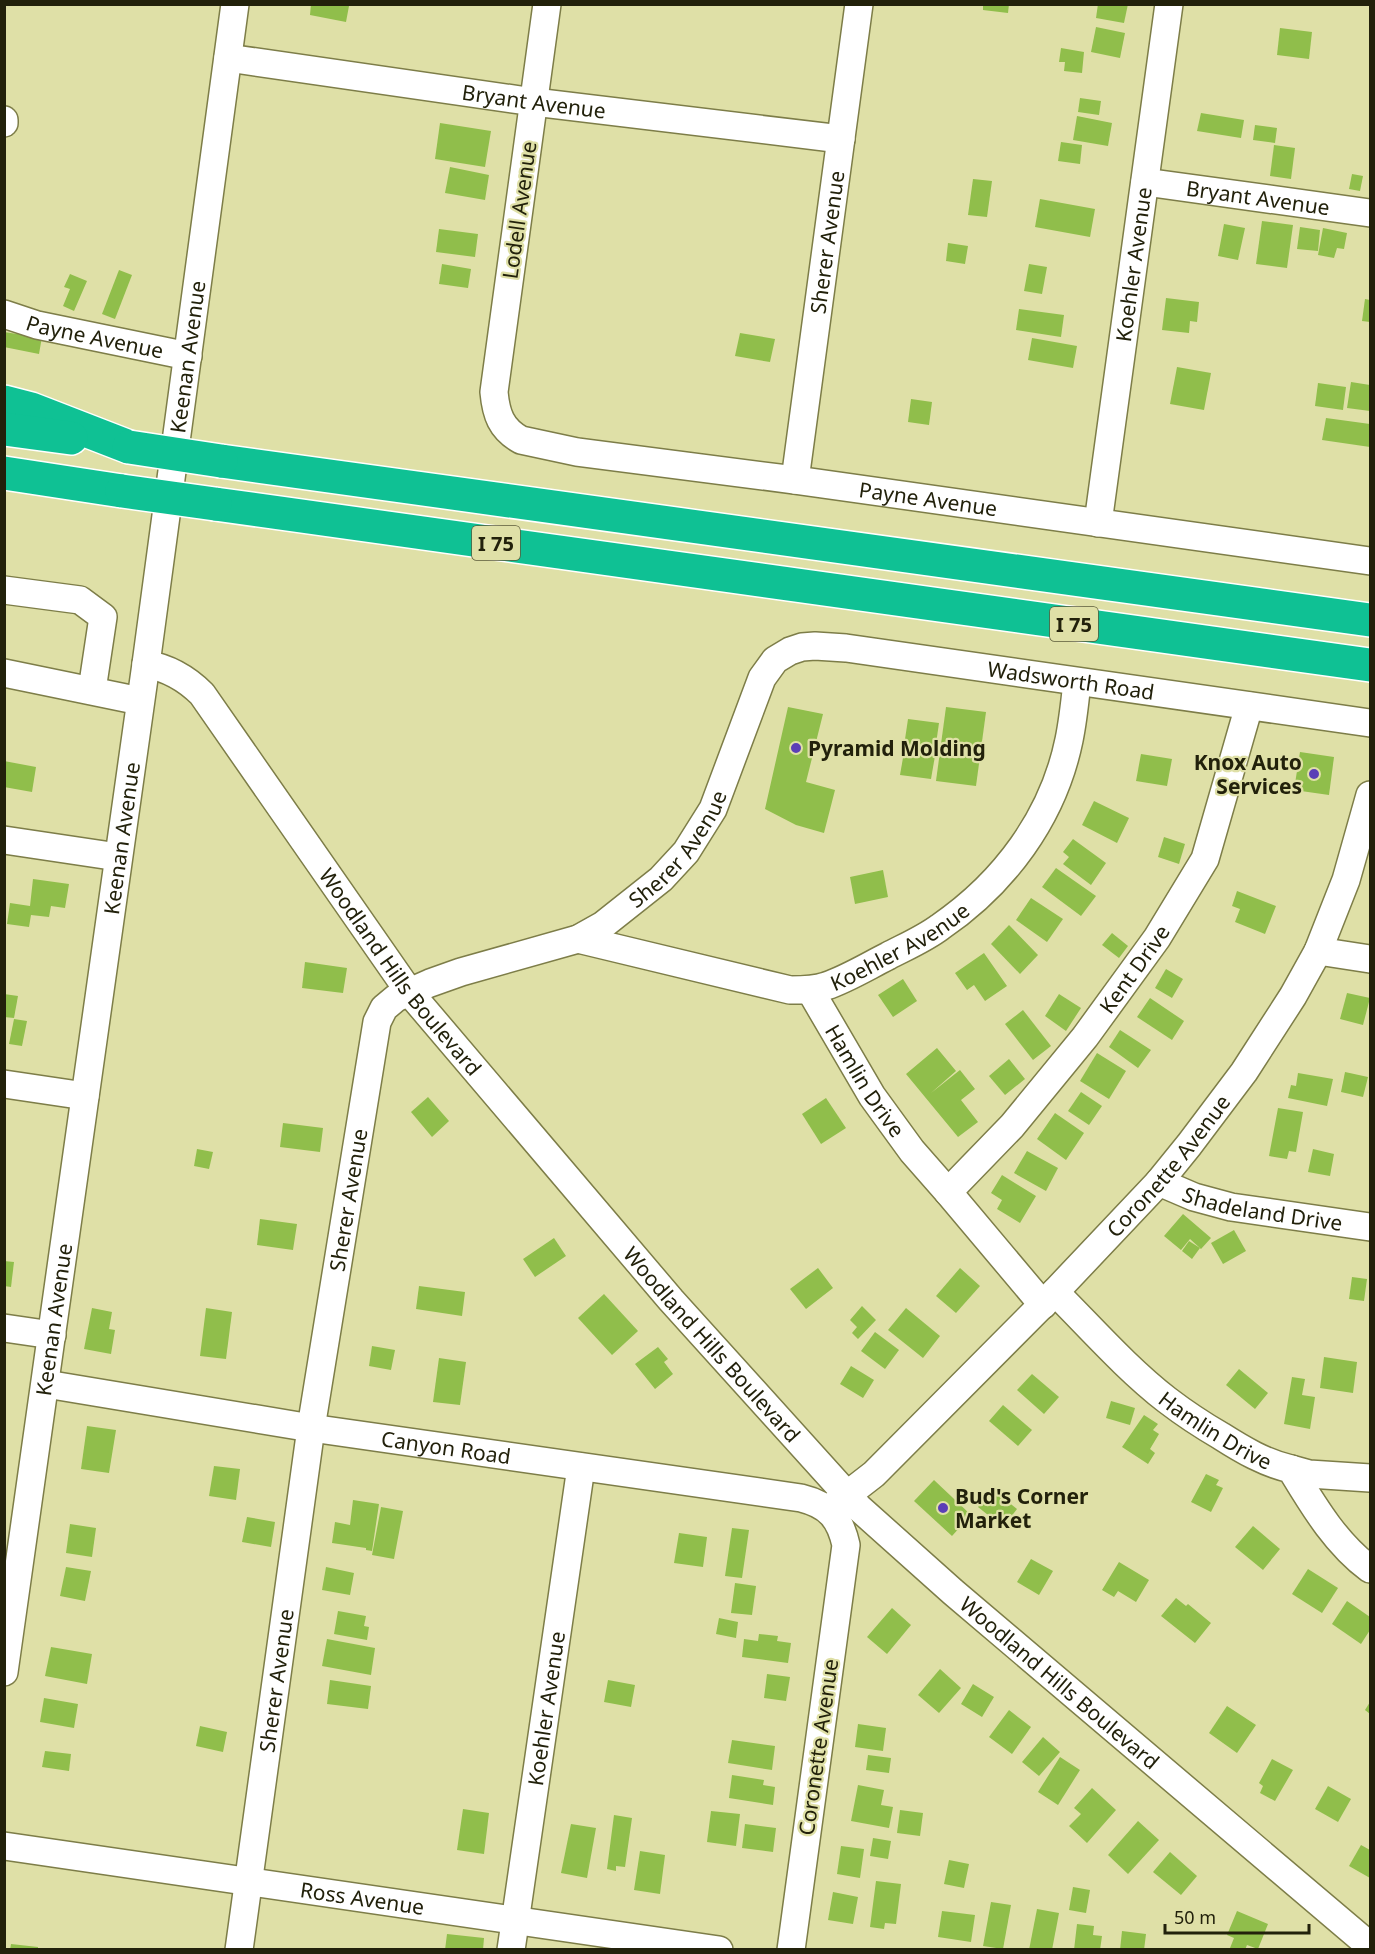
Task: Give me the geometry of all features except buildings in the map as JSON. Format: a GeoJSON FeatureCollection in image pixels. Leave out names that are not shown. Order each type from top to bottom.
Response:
{"type":"FeatureCollection","features":[{"type":"Feature","properties":{"kind":"highway"},"geometry":{"type":"LineString","coordinates":[[4,402],[31,409],[129,447]]}},
{"type":"Feature","properties":{"kind":"highway","name":"I 75"},"geometry":{"type":"LineString","coordinates":[[4,429],[1371,620]]}},
{"type":"Feature","properties":{"kind":"highway","name":"I 75"},"geometry":{"type":"LineString","coordinates":[[4,473],[1371,665]]}},
{"type":"Feature","properties":{"kind":"street","name":"Keenan Avenue"},"geometry":{"type":"LineString","coordinates":[[4,1672],[146,664],[235,4]]}},
{"type":"Feature","properties":{"kind":"street","name":"Lodell Avenue"},"geometry":{"type":"LineString","coordinates":[[498,415],[494,392],[547,4]]}},
{"type":"Feature","properties":{"kind":"street","name":"Sherer Avenue"},"geometry":{"type":"LineString","coordinates":[[795,480],[859,4]]}},
{"type":"Feature","properties":{"kind":"street","name":"Koehler Avenue"},"geometry":{"type":"LineString","coordinates":[[1098,523],[1169,4]]}},
{"type":"Feature","properties":{"kind":"street","name":"Bryant Avenue"},"geometry":{"type":"LineString","coordinates":[[228,58],[534,102],[841,139]]}},
{"type":"Feature","properties":{"kind":"street","name":"Bryant Avenue"},"geometry":{"type":"LineString","coordinates":[[1145,182],[1371,213]]}},
{"type":"Feature","properties":{"kind":"street","name":"Payne Avenue"},"geometry":{"type":"LineString","coordinates":[[4,314],[37,324],[188,356]]}},
{"type":"Feature","properties":{"kind":"street","name":"Payne Avenue"},"geometry":{"type":"LineString","coordinates":[[498,415],[502,424],[521,440],[577,452],[795,480],[1371,561]]}},
{"type":"Feature","properties":{"kind":"street"},"geometry":{"type":"LineString","coordinates":[[4,590],[80,600],[103,617],[92,690]]}},
{"type":"Feature","properties":{"kind":"street","name":"Wadsworth Road"},"geometry":{"type":"LineString","coordinates":[[776,660],[802,647],[846,648],[1371,723]]}},
{"type":"Feature","properties":{"kind":"street","name":"Sherer Avenue"},"geometry":{"type":"LineString","coordinates":[[239,1950],[311,1428],[377,1022],[384,1008],[396,998],[460,972],[578,939],[603,925],[661,879],[686,852],[713,809],[762,678],[776,660]]}},
{"type":"Feature","properties":{"kind":"street","name":"Woodland Hills Boulevard"},"geometry":{"type":"LineString","coordinates":[[146,664],[172,671],[190,682],[202,694],[410,993],[671,1300],[844,1516],[953,1592],[1371,1946]]}},
{"type":"Feature","properties":{"kind":"street"},"geometry":{"type":"LineString","coordinates":[[4,673],[140,701]]}},
{"type":"Feature","properties":{"kind":"street","name":"Koehler Avenue"},"geometry":{"type":"LineString","coordinates":[[578,939],[790,990],[810,990],[828,986],[938,929],[972,903],[1007,867],[1032,835],[1060,775],[1070,740],[1077,682]]}},
{"type":"Feature","properties":{"kind":"street","name":"Kent Drive"},"geometry":{"type":"LineString","coordinates":[[948,1192],[1012,1126],[1085,1037],[1163,928],[1205,859],[1249,706]]}},
{"type":"Feature","properties":{"kind":"street","name":"Coronette Avenue"},"geometry":{"type":"LineString","coordinates":[[791,1950],[844,1516],[874,1474],[1049,1299],[1159,1182],[1244,1072],[1293,996],[1318,951],[1346,880],[1371,795]]}},
{"type":"Feature","properties":{"kind":"street"},"geometry":{"type":"LineString","coordinates":[[4,840],[118,857]]}},
{"type":"Feature","properties":{"kind":"street"},"geometry":{"type":"LineString","coordinates":[[1318,951],[1371,959]]}},
{"type":"Feature","properties":{"kind":"street","name":"Hamlin Drive"},"geometry":{"type":"LineString","coordinates":[[810,990],[872,1096],[912,1151],[1049,1299],[1167,1400],[1194,1419],[1247,1452],[1276,1466],[1291,1469],[1319,1516],[1344,1545],[1371,1569]]}},
{"type":"Feature","properties":{"kind":"street"},"geometry":{"type":"LineString","coordinates":[[4,1084],[85,1096]]}},
{"type":"Feature","properties":{"kind":"street","name":"Shadeland Drive"},"geometry":{"type":"LineString","coordinates":[[1159,1182],[1194,1197],[1231,1207],[1371,1227]]}},
{"type":"Feature","properties":{"kind":"street"},"geometry":{"type":"LineString","coordinates":[[4,1328],[52,1335]]}},
{"type":"Feature","properties":{"kind":"street","name":"Canyon Road"},"geometry":{"type":"LineString","coordinates":[[46,1384],[311,1428],[801,1498],[813,1501],[844,1516]]}},
{"type":"Feature","properties":{"kind":"street","name":"Koehler Avenue"},"geometry":{"type":"LineString","coordinates":[[511,1950],[581,1467]]}},
{"type":"Feature","properties":{"kind":"street"},"geometry":{"type":"LineString","coordinates":[[1291,1469],[1309,1474],[1371,1478]]}},
{"type":"Feature","properties":{"kind":"street","name":"Ross Avenue"},"geometry":{"type":"LineString","coordinates":[[4,1846],[719,1950]]}},
{"type":"Feature","properties":{"kind":"place","name":"Pyramid Molding"},"geometry":{"type":"Point","coordinates":[796,748]}},
{"type":"Feature","properties":{"kind":"place","name":"Knox Auto Services"},"geometry":{"type":"Point","coordinates":[1314,774]}},
{"type":"Feature","properties":{"kind":"place","name":"Bud's Corner Market"},"geometry":{"type":"Point","coordinates":[943,1508]}}]}
